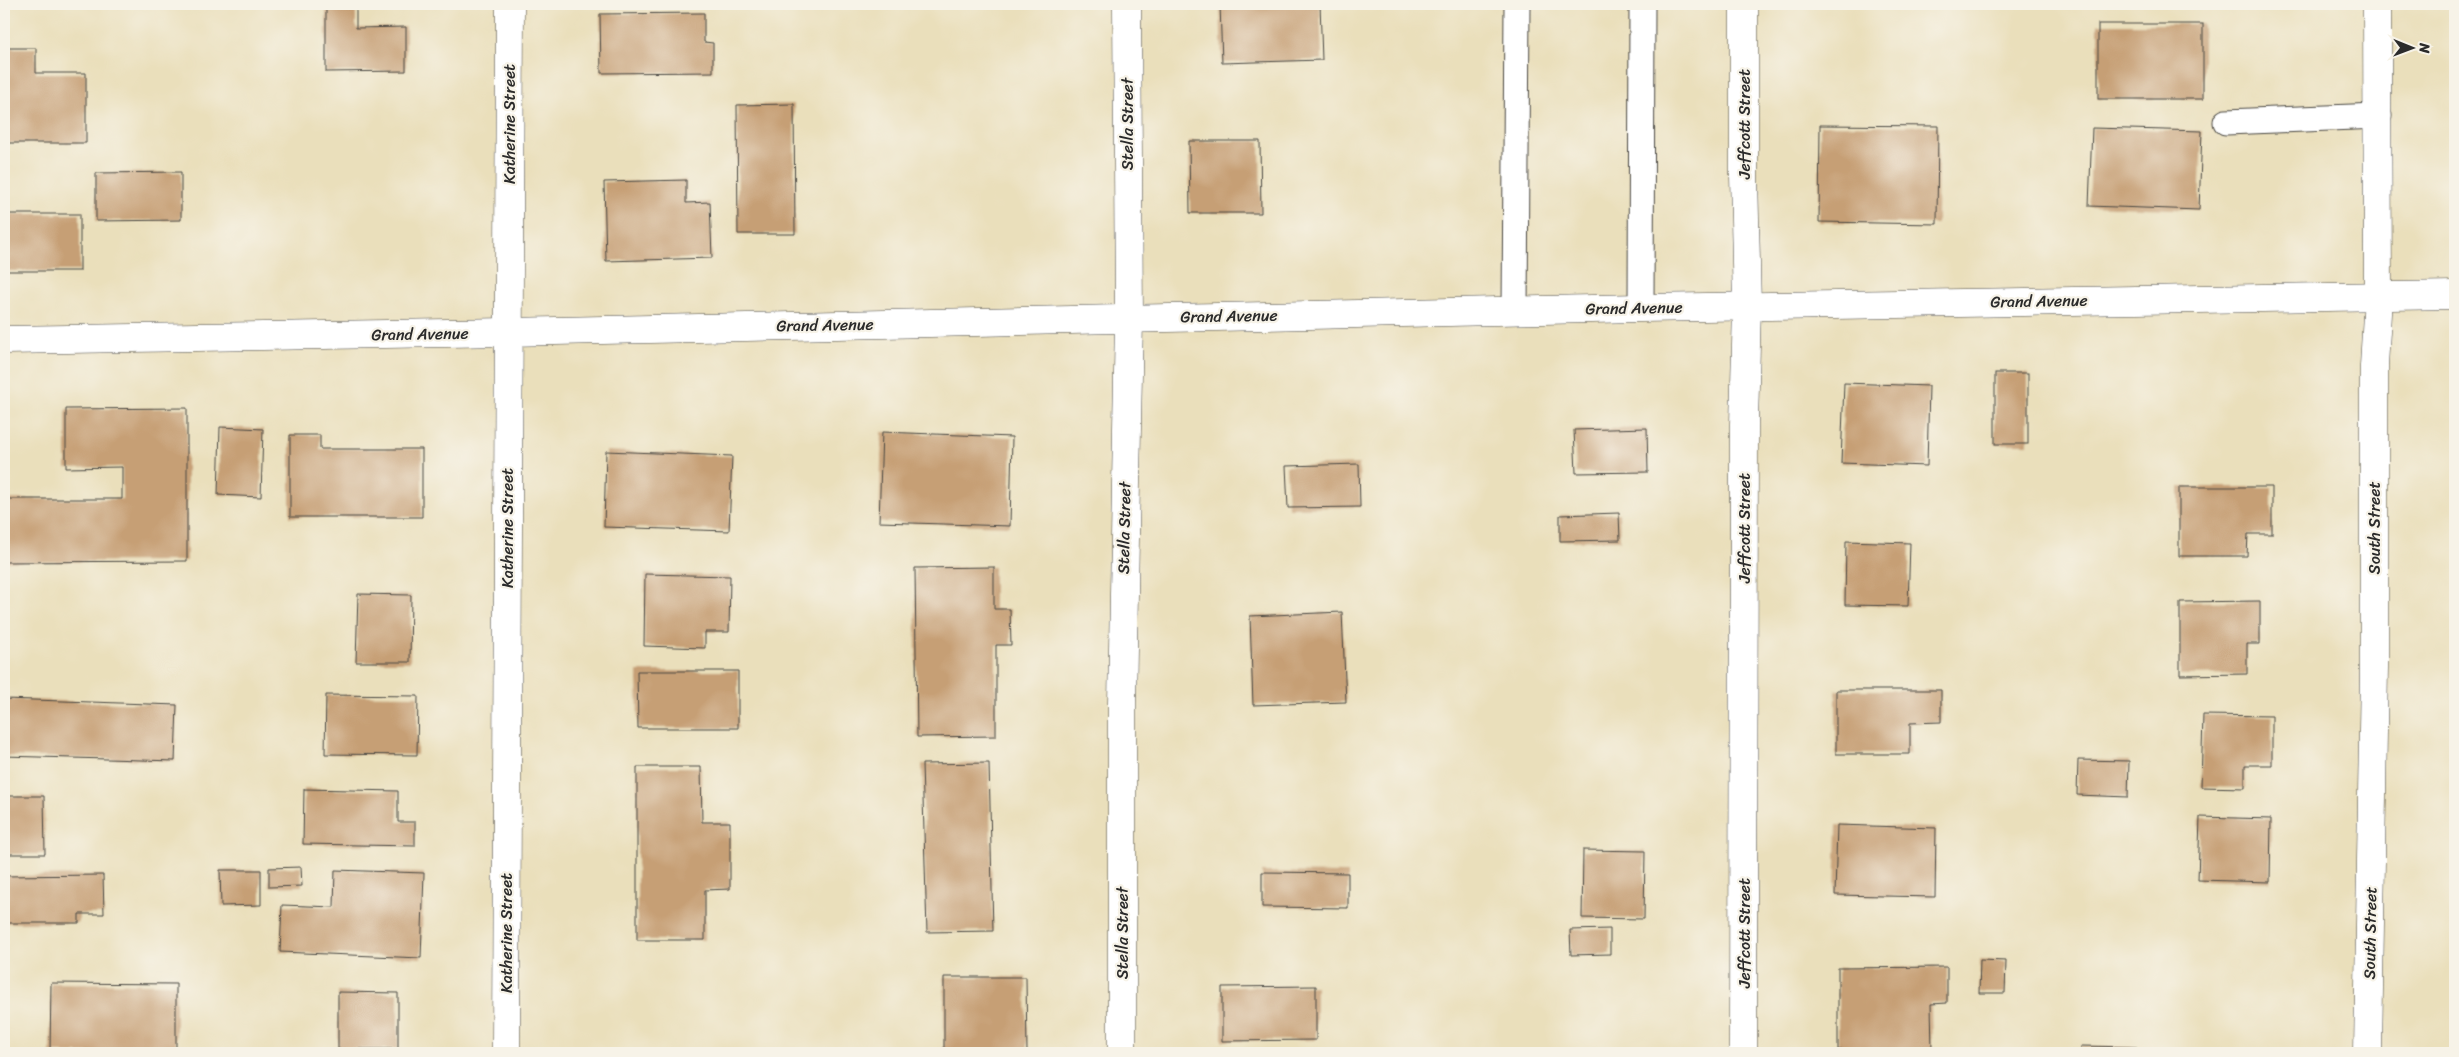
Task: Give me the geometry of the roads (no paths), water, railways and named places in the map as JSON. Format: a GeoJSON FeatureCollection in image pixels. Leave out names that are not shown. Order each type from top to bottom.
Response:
{"type":"FeatureCollection","features":[{"type":"Feature","properties":{"kind":"street","name":"Katherine Street"},"geometry":{"type":"LineString","coordinates":[[506,1053],[510,4]]}},
{"type":"Feature","properties":{"kind":"street","name":"Stella Street"},"geometry":{"type":"LineString","coordinates":[[1122,1053],[1122,704],[1129,318],[1126,4]]}},
{"type":"Feature","properties":{"kind":"street","name":"Jeffcott Street"},"geometry":{"type":"LineString","coordinates":[[1743,1053],[1744,424],[1747,306],[1744,175],[1744,4]]}},
{"type":"Feature","properties":{"kind":"street","name":"South Street"},"geometry":{"type":"LineString","coordinates":[[2368,1053],[2374,667],[2374,366],[2378,296],[2377,4]]}},
{"type":"Feature","properties":{"kind":"street","name":"Grand Avenue"},"geometry":{"type":"LineString","coordinates":[[4,340],[508,332],[1747,306],[2455,295]]}},
{"type":"Feature","properties":{"kind":"lane"},"geometry":{"type":"LineString","coordinates":[[1515,311],[1517,4]]}},
{"type":"Feature","properties":{"kind":"lane"},"geometry":{"type":"LineString","coordinates":[[1641,308],[1642,4]]}},
{"type":"Feature","properties":{"kind":"lane"},"geometry":{"type":"LineString","coordinates":[[2226,122],[2378,116]]}}]}
